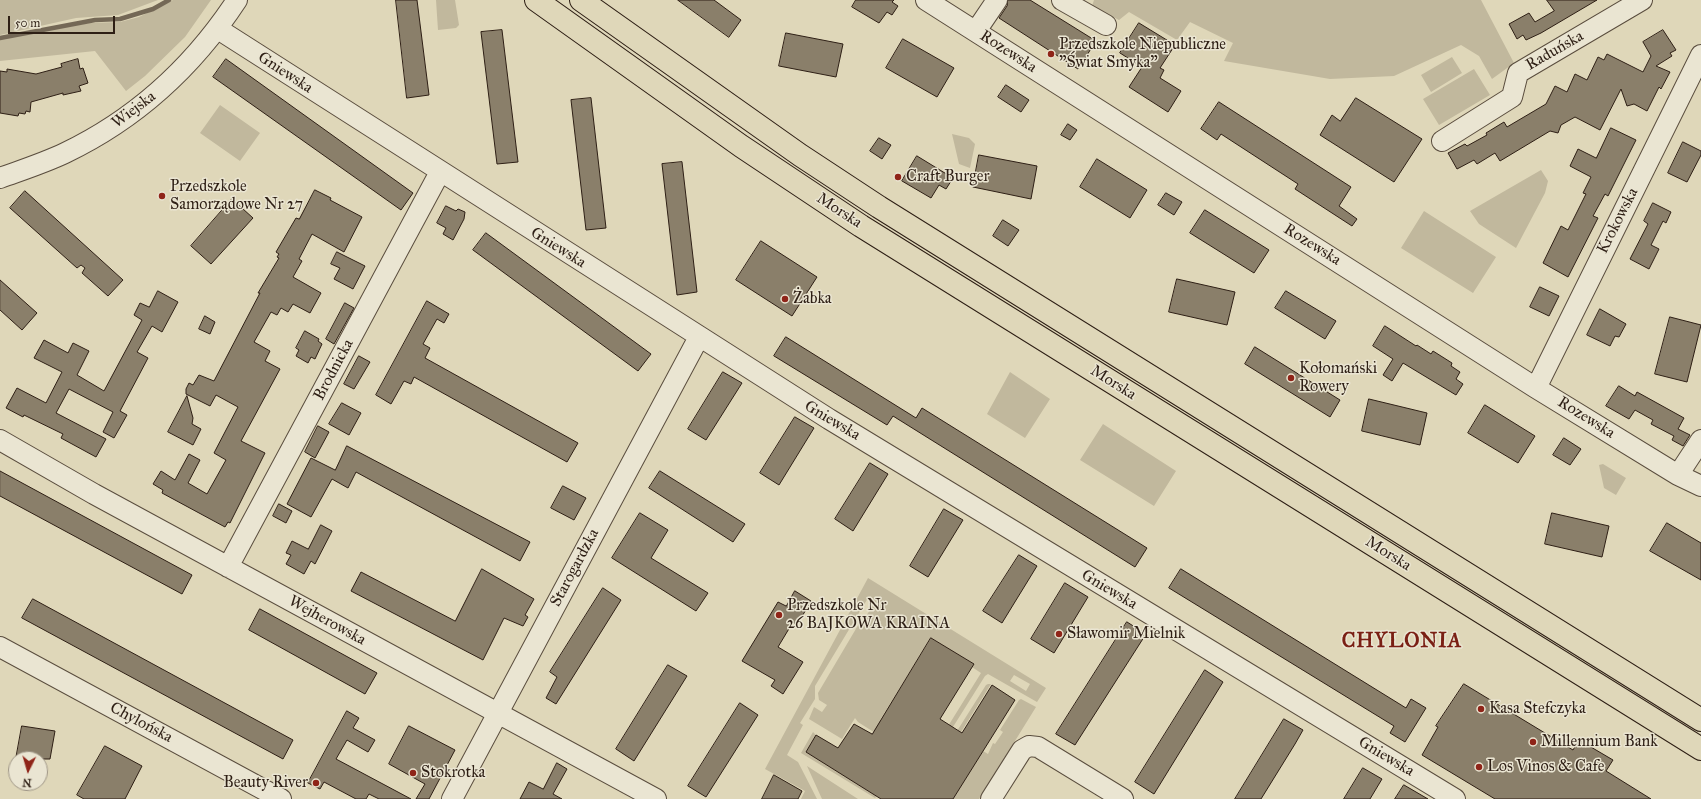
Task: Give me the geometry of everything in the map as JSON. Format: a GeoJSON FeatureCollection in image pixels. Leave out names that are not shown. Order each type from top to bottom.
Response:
{"type":"FeatureCollection","features":[{"type":"Feature","properties":{"kind":"main road","name":"Morska"},"geometry":{"type":"LineString","coordinates":[[536,0],[741,146],[861,226],[1701,749]]}},
{"type":"Feature","properties":{"kind":"main road","name":"Morska"},"geometry":{"type":"LineString","coordinates":[[581,0],[800,155],[879,207],[1701,720]]}},
{"type":"Feature","properties":{"kind":"street","name":"Wiejska"},"geometry":{"type":"LineString","coordinates":[[0,178],[66,153],[114,127],[171,81],[218,29],[237,0]]}},
{"type":"Feature","properties":{"kind":"street","name":"Rozewska"},"geometry":{"type":"LineString","coordinates":[[926,0],[1536,388],[1678,475],[1701,486]]}},
{"type":"Feature","properties":{"kind":"street"},"geometry":{"type":"LineString","coordinates":[[976,31],[997,0]]}},
{"type":"Feature","properties":{"kind":"street"},"geometry":{"type":"LineString","coordinates":[[1062,0],[1106,25]]}},
{"type":"Feature","properties":{"kind":"street","name":"Raduńska"},"geometry":{"type":"LineString","coordinates":[[1442,141],[1512,97],[1518,73],[1642,0]]}},
{"type":"Feature","properties":{"kind":"street","name":"Gniewska"},"geometry":{"type":"LineString","coordinates":[[218,29],[829,419],[1455,799]]}},
{"type":"Feature","properties":{"kind":"street","name":"Krokowska"},"geometry":{"type":"LineString","coordinates":[[1536,388],[1701,55]]}},
{"type":"Feature","properties":{"kind":"street","name":"Brodnicka"},"geometry":{"type":"LineString","coordinates":[[228,567],[440,172]]}},
{"type":"Feature","properties":{"kind":"street","name":"Starogardzka"},"geometry":{"type":"LineString","coordinates":[[452,799],[496,713],[699,337]]}},
{"type":"Feature","properties":{"kind":"street","name":"Wejherowska"},"geometry":{"type":"LineString","coordinates":[[0,440],[228,567],[656,799]]}},
{"type":"Feature","properties":{"kind":"street"},"geometry":{"type":"LineString","coordinates":[[1678,475],[1701,440]]}},
{"type":"Feature","properties":{"kind":"street","name":"Chylońska"},"geometry":{"type":"LineString","coordinates":[[0,647],[282,799]]}},
{"type":"Feature","properties":{"kind":"street"},"geometry":{"type":"LineString","coordinates":[[991,799],[1022,750],[1029,746],[1038,747],[1123,799]]}},
{"type":"Feature","properties":{"kind":"shaded area"},"geometry":{"type":"Polygon","coordinates":[[[0,0],[158,0],[118,15],[76,18],[0,35],[0,0]]]}},
{"type":"Feature","properties":{"kind":"shaded area"},"geometry":{"type":"Polygon","coordinates":[[[173,0],[211,0],[185,37],[145,76],[126,91],[95,51],[0,61],[0,39],[89,23],[120,22],[139,17],[173,0]]]}},
{"type":"Feature","properties":{"kind":"shaded area"},"geometry":{"type":"Polygon","coordinates":[[[436,0],[455,0],[459,25],[456,28],[438,30],[436,0]]]}},
{"type":"Feature","properties":{"kind":"shaded area"},"geometry":{"type":"Polygon","coordinates":[[[1094,0],[1481,0],[1514,63],[1492,79],[1479,56],[1461,45],[1394,76],[1330,79],[1224,61],[1233,43],[1190,22],[1177,40],[1129,12],[1119,20],[1092,6],[1094,0]]]}},
{"type":"Feature","properties":{"kind":"shaded area"},"geometry":{"type":"Polygon","coordinates":[[[1452,57],[1462,73],[1431,92],[1421,75],[1452,57]]]}},
{"type":"Feature","properties":{"kind":"shaded area"},"geometry":{"type":"Polygon","coordinates":[[[1474,69],[1490,95],[1439,125],[1423,99],[1474,69]]]}},
{"type":"Feature","properties":{"kind":"shaded area"},"geometry":{"type":"Polygon","coordinates":[[[220,105],[260,133],[240,161],[200,133],[220,105]]]}},
{"type":"Feature","properties":{"kind":"shaded area"},"geometry":{"type":"Polygon","coordinates":[[[952,134],[969,138],[975,144],[970,168],[959,164],[952,134]]]}},
{"type":"Feature","properties":{"kind":"shaded area"},"geometry":{"type":"Polygon","coordinates":[[[1541,170],[1548,181],[1545,193],[1516,248],[1479,224],[1470,211],[1541,170]]]}},
{"type":"Feature","properties":{"kind":"shaded area"},"geometry":{"type":"Polygon","coordinates":[[[1424,211],[1496,257],[1473,293],[1401,248],[1424,211]]]}},
{"type":"Feature","properties":{"kind":"shaded area"},"geometry":{"type":"Polygon","coordinates":[[[1010,372],[1050,399],[1025,438],[987,414],[1010,372]]]}},
{"type":"Feature","properties":{"kind":"shaded area"},"geometry":{"type":"Polygon","coordinates":[[[1103,424],[1176,471],[1154,506],[1080,460],[1103,424]]]}},
{"type":"Feature","properties":{"kind":"shaded area"},"geometry":{"type":"Polygon","coordinates":[[[1603,464],[1626,478],[1616,495],[1604,488],[1599,465],[1603,464]]]}},
{"type":"Feature","properties":{"kind":"shaded area"},"geometry":{"type":"Polygon","coordinates":[[[868,578],[1046,688],[1037,702],[988,674],[985,676],[931,762],[932,752],[981,673],[972,667],[974,664],[931,638],[880,720],[902,750],[858,722],[855,718],[842,739],[809,719],[814,707],[822,712],[827,705],[819,700],[818,693],[860,622],[863,621],[875,602],[868,598],[815,686],[815,699],[800,723],[803,725],[787,755],[798,762],[817,799],[801,799],[805,791],[765,769],[868,578]],[[1014,675],[1010,681],[1026,691],[1030,684],[1014,675]]]}},
{"type":"Feature","properties":{"kind":"shaded area"},"geometry":{"type":"Polygon","coordinates":[[[988,684],[991,684],[921,796],[918,793],[988,684]]]}},
{"type":"Feature","properties":{"kind":"shaded area"},"geometry":{"type":"Polygon","coordinates":[[[1021,699],[1036,707],[979,799],[953,799],[983,751],[988,754],[993,743],[995,744],[1003,732],[1000,730],[1021,699]]]}},
{"type":"Feature","properties":{"kind":"shaded area"},"geometry":{"type":"Polygon","coordinates":[[[813,732],[816,735],[806,752],[877,796],[875,798],[801,753],[813,732]]]}},
{"type":"Feature","properties":{"kind":"shaded area"},"geometry":{"type":"Polygon","coordinates":[[[807,766],[858,799],[822,799],[807,766]]]}},
{"type":"Feature","properties":{"kind":"building"},"geometry":{"type":"Polygon","coordinates":[[[396,0],[417,0],[429,95],[407,98],[396,0]]]}},
{"type":"Feature","properties":{"kind":"building"},"geometry":{"type":"Polygon","coordinates":[[[678,0],[714,0],[741,20],[729,37],[678,0]]]}},
{"type":"Feature","properties":{"kind":"building"},"geometry":{"type":"Polygon","coordinates":[[[856,0],[894,0],[892,2],[898,6],[892,15],[887,12],[879,23],[852,7],[856,0]]]}},
{"type":"Feature","properties":{"kind":"building"},"geometry":{"type":"Polygon","coordinates":[[[1008,0],[1030,0],[1096,41],[1078,69],[999,18],[1007,6],[1008,0]]]}},
{"type":"Feature","properties":{"kind":"building"},"geometry":{"type":"Polygon","coordinates":[[[1547,0],[1597,0],[1541,33],[1526,40],[1523,35],[1517,39],[1509,24],[1529,13],[1535,22],[1554,11],[1547,0]]]}},
{"type":"Feature","properties":{"kind":"building"},"geometry":{"type":"Polygon","coordinates":[[[1139,23],[1175,45],[1160,68],[1164,70],[1160,78],[1181,91],[1168,112],[1129,87],[1142,67],[1120,53],[1139,23]]]}},
{"type":"Feature","properties":{"kind":"building"},"geometry":{"type":"Polygon","coordinates":[[[502,30],[518,162],[497,164],[481,32],[502,30]]]}},
{"type":"Feature","properties":{"kind":"building"},"geometry":{"type":"Polygon","coordinates":[[[1663,30],[1676,50],[1670,53],[1672,56],[1656,66],[1670,72],[1661,89],[1659,87],[1647,111],[1634,104],[1627,106],[1621,89],[1600,130],[1575,117],[1561,125],[1558,133],[1550,131],[1500,161],[1495,153],[1477,164],[1474,160],[1457,169],[1448,153],[1465,144],[1467,146],[1487,135],[1486,133],[1504,122],[1507,127],[1546,104],[1555,86],[1567,92],[1575,74],[1587,80],[1598,57],[1604,60],[1607,54],[1643,72],[1651,56],[1643,42],[1663,30]]]}},
{"type":"Feature","properties":{"kind":"building"},"geometry":{"type":"Polygon","coordinates":[[[786,33],[843,44],[836,77],[779,66],[786,33]]]}},
{"type":"Feature","properties":{"kind":"building"},"geometry":{"type":"Polygon","coordinates":[[[903,39],[954,68],[937,97],[886,68],[903,39]]]}},
{"type":"Feature","properties":{"kind":"building"},"geometry":{"type":"Polygon","coordinates":[[[78,59],[80,69],[83,68],[88,83],[79,86],[81,91],[63,95],[63,93],[31,102],[30,112],[26,111],[25,114],[19,113],[18,116],[0,113],[0,71],[7,72],[7,69],[36,74],[62,67],[61,64],[78,59]]]}},
{"type":"Feature","properties":{"kind":"building"},"geometry":{"type":"Polygon","coordinates":[[[226,59],[413,193],[401,210],[213,77],[226,59]]]}},
{"type":"Feature","properties":{"kind":"building"},"geometry":{"type":"Polygon","coordinates":[[[1006,85],[1029,100],[1021,112],[998,97],[1006,85]]]}},
{"type":"Feature","properties":{"kind":"building"},"geometry":{"type":"Polygon","coordinates":[[[591,98],[606,228],[586,230],[571,100],[591,98]]]}},
{"type":"Feature","properties":{"kind":"building"},"geometry":{"type":"Polygon","coordinates":[[[1356,98],[1422,139],[1394,182],[1320,135],[1332,115],[1340,121],[1356,98]]]}},
{"type":"Feature","properties":{"kind":"building"},"geometry":{"type":"Polygon","coordinates":[[[1219,102],[1351,187],[1339,206],[1357,219],[1352,226],[1295,189],[1298,184],[1221,134],[1217,140],[1201,129],[1219,102]]]}},
{"type":"Feature","properties":{"kind":"building"},"geometry":{"type":"Polygon","coordinates":[[[1068,124],[1077,130],[1070,140],[1061,135],[1068,124]]]}},
{"type":"Feature","properties":{"kind":"building"},"geometry":{"type":"Polygon","coordinates":[[[1611,128],[1636,140],[1608,196],[1605,194],[1593,216],[1598,218],[1568,277],[1543,263],[1561,226],[1568,230],[1586,194],[1583,193],[1591,177],[1570,166],[1578,149],[1596,158],[1611,128]]]}},
{"type":"Feature","properties":{"kind":"building"},"geometry":{"type":"Polygon","coordinates":[[[879,138],[891,145],[882,159],[870,151],[879,138]]]}},
{"type":"Feature","properties":{"kind":"building"},"geometry":{"type":"Polygon","coordinates":[[[1683,142],[1701,151],[1701,155],[1687,182],[1668,173],[1683,142]]]}},
{"type":"Feature","properties":{"kind":"building"},"geometry":{"type":"Polygon","coordinates":[[[979,155],[1037,166],[1031,199],[973,187],[979,155]]]}},
{"type":"Feature","properties":{"kind":"building"},"geometry":{"type":"Polygon","coordinates":[[[917,156],[953,178],[946,189],[939,185],[931,198],[902,181],[917,156]]]}},
{"type":"Feature","properties":{"kind":"building"},"geometry":{"type":"Polygon","coordinates":[[[1097,159],[1147,190],[1130,218],[1080,187],[1097,159]]]}},
{"type":"Feature","properties":{"kind":"building"},"geometry":{"type":"Polygon","coordinates":[[[682,162],[697,292],[677,295],[662,164],[682,162]]]}},
{"type":"Feature","properties":{"kind":"building"},"geometry":{"type":"Polygon","coordinates":[[[315,190],[362,217],[344,252],[312,234],[299,259],[302,261],[293,277],[321,293],[310,313],[293,304],[288,312],[281,308],[277,315],[271,312],[254,342],[270,351],[265,361],[280,369],[241,441],[265,453],[230,523],[228,522],[225,527],[162,493],[163,490],[153,484],[161,471],[175,480],[189,454],[200,460],[188,483],[207,494],[226,460],[214,453],[238,407],[216,395],[210,406],[186,394],[186,389],[189,383],[193,385],[199,375],[214,381],[260,293],[258,293],[279,258],[277,257],[279,254],[276,252],[296,218],[299,219],[315,190]]]}},
{"type":"Feature","properties":{"kind":"building"},"geometry":{"type":"Polygon","coordinates":[[[25,191],[123,280],[108,296],[82,273],[85,268],[81,265],[77,268],[10,208],[25,191]]]}},
{"type":"Feature","properties":{"kind":"building"},"geometry":{"type":"Polygon","coordinates":[[[1166,193],[1182,202],[1174,215],[1158,205],[1166,193]]]}},
{"type":"Feature","properties":{"kind":"building"},"geometry":{"type":"Polygon","coordinates":[[[232,199],[253,218],[211,264],[191,246],[232,199]]]}},
{"type":"Feature","properties":{"kind":"building"},"geometry":{"type":"Polygon","coordinates":[[[1653,203],[1671,212],[1666,223],[1663,221],[1651,245],[1659,249],[1649,269],[1630,259],[1648,224],[1644,221],[1653,203]]]}},
{"type":"Feature","properties":{"kind":"building"},"geometry":{"type":"Polygon","coordinates":[[[446,206],[456,211],[458,209],[465,212],[464,219],[453,240],[443,234],[446,228],[437,223],[446,206]]]}},
{"type":"Feature","properties":{"kind":"building"},"geometry":{"type":"Polygon","coordinates":[[[1205,210],[1269,250],[1254,273],[1190,233],[1205,210]]]}},
{"type":"Feature","properties":{"kind":"building"},"geometry":{"type":"Polygon","coordinates":[[[1003,220],[1019,230],[1008,246],[993,236],[1003,220]]]}},
{"type":"Feature","properties":{"kind":"building"},"geometry":{"type":"Polygon","coordinates":[[[486,233],[651,354],[638,371],[473,250],[486,233]]]}},
{"type":"Feature","properties":{"kind":"building"},"geometry":{"type":"Polygon","coordinates":[[[761,241],[817,277],[792,316],[736,280],[761,241]]]}},
{"type":"Feature","properties":{"kind":"building"},"geometry":{"type":"Polygon","coordinates":[[[337,252],[365,266],[353,289],[334,279],[340,268],[331,264],[337,252]]]}},
{"type":"Feature","properties":{"kind":"building"},"geometry":{"type":"Polygon","coordinates":[[[1177,279],[1235,292],[1227,325],[1169,312],[1177,279]]]}},
{"type":"Feature","properties":{"kind":"building"},"geometry":{"type":"Polygon","coordinates":[[[0,280],[37,313],[22,330],[0,310],[0,280]]]}},
{"type":"Feature","properties":{"kind":"building"},"geometry":{"type":"Polygon","coordinates":[[[1540,287],[1559,296],[1549,316],[1530,307],[1540,287]]]}},
{"type":"Feature","properties":{"kind":"building"},"geometry":{"type":"Polygon","coordinates":[[[158,291],[178,302],[162,332],[152,326],[137,352],[148,358],[120,411],[127,415],[114,438],[103,432],[113,412],[69,389],[56,413],[106,439],[96,457],[61,438],[63,434],[6,408],[17,388],[46,403],[62,372],[34,358],[44,340],[68,353],[73,343],[89,351],[77,375],[104,391],[142,320],[134,315],[140,303],[149,307],[158,291]]]}},
{"type":"Feature","properties":{"kind":"building"},"geometry":{"type":"Polygon","coordinates":[[[1286,291],[1336,321],[1325,339],[1275,308],[1286,291]]]}},
{"type":"Feature","properties":{"kind":"building"},"geometry":{"type":"Polygon","coordinates":[[[427,301],[449,314],[444,323],[437,319],[423,344],[430,348],[425,358],[578,443],[567,462],[414,377],[411,384],[404,381],[391,404],[376,395],[427,301]]]}},
{"type":"Feature","properties":{"kind":"building"},"geometry":{"type":"Polygon","coordinates":[[[345,303],[354,308],[334,344],[326,339],[345,303]]]}},
{"type":"Feature","properties":{"kind":"building"},"geometry":{"type":"Polygon","coordinates":[[[1600,309],[1626,324],[1619,337],[1615,336],[1610,346],[1587,335],[1600,309]]]}},
{"type":"Feature","properties":{"kind":"building"},"geometry":{"type":"Polygon","coordinates":[[[205,316],[215,322],[210,334],[199,329],[205,316]]]}},
{"type":"Feature","properties":{"kind":"building"},"geometry":{"type":"Polygon","coordinates":[[[1670,317],[1701,325],[1687,382],[1655,374],[1670,317]]]}},
{"type":"Feature","properties":{"kind":"building"},"geometry":{"type":"Polygon","coordinates":[[[1385,326],[1416,346],[1417,345],[1431,354],[1433,351],[1452,363],[1451,366],[1460,372],[1456,379],[1463,384],[1456,395],[1403,363],[1392,381],[1383,375],[1393,359],[1373,346],[1385,326]]]}},
{"type":"Feature","properties":{"kind":"building"},"geometry":{"type":"Polygon","coordinates":[[[305,331],[319,339],[318,341],[322,344],[315,359],[311,357],[308,363],[296,356],[299,350],[296,348],[305,331]]]}},
{"type":"Feature","properties":{"kind":"building"},"geometry":{"type":"Polygon","coordinates":[[[786,337],[916,418],[922,408],[1147,548],[1135,567],[893,416],[887,425],[774,356],[786,337]]]}},
{"type":"Feature","properties":{"kind":"building"},"geometry":{"type":"Polygon","coordinates":[[[1255,347],[1340,400],[1330,417],[1245,364],[1255,347]]]}},
{"type":"Feature","properties":{"kind":"building"},"geometry":{"type":"Polygon","coordinates":[[[359,356],[370,362],[354,389],[344,384],[359,356]]]}},
{"type":"Feature","properties":{"kind":"building"},"geometry":{"type":"Polygon","coordinates":[[[723,372],[742,383],[706,440],[688,429],[723,372]]]}},
{"type":"Feature","properties":{"kind":"building"},"geometry":{"type":"Polygon","coordinates":[[[1619,386],[1635,396],[1637,392],[1684,418],[1678,429],[1690,435],[1683,446],[1672,440],[1674,436],[1651,424],[1653,420],[1635,410],[1629,419],[1606,406],[1619,386]]]}},
{"type":"Feature","properties":{"kind":"building"},"geometry":{"type":"Polygon","coordinates":[[[187,396],[193,418],[192,424],[201,429],[193,445],[168,432],[187,396]]]}},
{"type":"Feature","properties":{"kind":"building"},"geometry":{"type":"Polygon","coordinates":[[[1369,399],[1427,413],[1420,445],[1362,431],[1369,399]]]}},
{"type":"Feature","properties":{"kind":"building"},"geometry":{"type":"Polygon","coordinates":[[[342,403],[361,413],[349,435],[329,424],[342,403]]]}},
{"type":"Feature","properties":{"kind":"building"},"geometry":{"type":"Polygon","coordinates":[[[1485,405],[1535,436],[1518,463],[1468,433],[1485,405]]]}},
{"type":"Feature","properties":{"kind":"building"},"geometry":{"type":"Polygon","coordinates":[[[795,417],[814,428],[779,485],[760,473],[795,417]]]}},
{"type":"Feature","properties":{"kind":"building"},"geometry":{"type":"Polygon","coordinates":[[[318,426],[329,432],[315,458],[305,452],[318,426]]]}},
{"type":"Feature","properties":{"kind":"building"},"geometry":{"type":"Polygon","coordinates":[[[1564,438],[1581,449],[1570,465],[1553,455],[1564,438]]]}},
{"type":"Feature","properties":{"kind":"building"},"geometry":{"type":"Polygon","coordinates":[[[347,446],[530,542],[520,561],[356,472],[348,488],[332,479],[311,517],[287,504],[311,458],[335,470],[347,446]]]}},
{"type":"Feature","properties":{"kind":"building"},"geometry":{"type":"Polygon","coordinates":[[[870,463],[888,474],[853,531],[835,519],[870,463]]]}},
{"type":"Feature","properties":{"kind":"building"},"geometry":{"type":"Polygon","coordinates":[[[0,471],[192,575],[182,594],[0,496],[0,471]]]}},
{"type":"Feature","properties":{"kind":"building"},"geometry":{"type":"Polygon","coordinates":[[[660,471],[745,524],[733,542],[649,488],[660,471]]]}},
{"type":"Feature","properties":{"kind":"building"},"geometry":{"type":"Polygon","coordinates":[[[563,486],[586,498],[574,520],[551,508],[563,486]]]}},
{"type":"Feature","properties":{"kind":"building"},"geometry":{"type":"Polygon","coordinates":[[[279,504],[292,511],[286,523],[273,516],[279,504]]]}},
{"type":"Feature","properties":{"kind":"building"},"geometry":{"type":"Polygon","coordinates":[[[944,509],[963,520],[928,577],[910,566],[944,509]]]}},
{"type":"Feature","properties":{"kind":"building"},"geometry":{"type":"Polygon","coordinates":[[[640,513],[668,530],[651,558],[708,593],[696,611],[612,558],[640,513]]]}},
{"type":"Feature","properties":{"kind":"building"},"geometry":{"type":"Polygon","coordinates":[[[1552,513],[1609,526],[1602,557],[1545,544],[1552,513]]]}},
{"type":"Feature","properties":{"kind":"building"},"geometry":{"type":"Polygon","coordinates":[[[1667,523],[1701,543],[1701,580],[1650,551],[1667,523]]]}},
{"type":"Feature","properties":{"kind":"building"},"geometry":{"type":"Polygon","coordinates":[[[321,525],[332,531],[315,564],[311,561],[304,574],[286,564],[291,555],[286,553],[292,541],[308,549],[321,525]]]}},
{"type":"Feature","properties":{"kind":"building"},"geometry":{"type":"Polygon","coordinates":[[[1019,555],[1037,566],[1002,623],[983,611],[1019,555]]]}},
{"type":"Feature","properties":{"kind":"building"},"geometry":{"type":"Polygon","coordinates":[[[482,569],[534,599],[525,615],[528,617],[523,626],[504,618],[483,660],[351,591],[361,572],[455,621],[482,569]]]}},
{"type":"Feature","properties":{"kind":"building"},"geometry":{"type":"Polygon","coordinates":[[[1181,569],[1406,708],[1411,699],[1426,708],[1405,742],[1390,733],[1394,726],[1169,588],[1181,569]]]}},
{"type":"Feature","properties":{"kind":"building"},"geometry":{"type":"Polygon","coordinates":[[[1065,583],[1088,597],[1054,653],[1031,639],[1065,583]]]}},
{"type":"Feature","properties":{"kind":"building"},"geometry":{"type":"Polygon","coordinates":[[[603,588],[621,600],[556,704],[546,698],[557,677],[550,672],[603,588]]]}},
{"type":"Feature","properties":{"kind":"building"},"geometry":{"type":"Polygon","coordinates":[[[795,591],[811,601],[797,625],[793,622],[778,647],[803,662],[783,694],[771,686],[775,680],[742,661],[778,602],[786,606],[795,591]]]}},
{"type":"Feature","properties":{"kind":"building"},"geometry":{"type":"Polygon","coordinates":[[[33,599],[293,740],[283,759],[22,618],[33,599]]]}},
{"type":"Feature","properties":{"kind":"building"},"geometry":{"type":"Polygon","coordinates":[[[260,609],[377,673],[365,694],[249,630],[260,609]]]}},
{"type":"Feature","properties":{"kind":"building"},"geometry":{"type":"Polygon","coordinates":[[[1127,622],[1146,634],[1075,745],[1056,734],[1127,622]]]}},
{"type":"Feature","properties":{"kind":"building"},"geometry":{"type":"Polygon","coordinates":[[[931,638],[974,664],[940,719],[962,733],[992,685],[1015,700],[953,799],[881,799],[806,752],[816,735],[838,748],[854,724],[872,734],[931,638]]]}},
{"type":"Feature","properties":{"kind":"building"},"geometry":{"type":"Polygon","coordinates":[[[668,665],[687,676],[634,761],[616,749],[668,665]]]}},
{"type":"Feature","properties":{"kind":"building"},"geometry":{"type":"Polygon","coordinates":[[[1205,670],[1223,682],[1154,794],[1135,782],[1205,670]]]}},
{"type":"Feature","properties":{"kind":"building"},"geometry":{"type":"Polygon","coordinates":[[[1464,684],[1573,750],[1579,740],[1613,760],[1606,771],[1651,799],[1495,799],[1422,755],[1438,727],[1436,726],[1464,684]]]}},
{"type":"Feature","properties":{"kind":"building"},"geometry":{"type":"Polygon","coordinates":[[[740,703],[758,715],[706,797],[688,786],[740,703]]]}},
{"type":"Feature","properties":{"kind":"building"},"geometry":{"type":"Polygon","coordinates":[[[347,711],[359,718],[353,728],[375,740],[368,752],[347,740],[336,759],[411,799],[379,799],[369,794],[366,799],[356,799],[324,782],[320,789],[308,783],[347,711]]]}},
{"type":"Feature","properties":{"kind":"building"},"geometry":{"type":"Polygon","coordinates":[[[1284,719],[1303,730],[1295,744],[1261,799],[1235,799],[1284,719]]]}},
{"type":"Feature","properties":{"kind":"building"},"geometry":{"type":"Polygon","coordinates":[[[22,726],[55,731],[50,759],[48,759],[48,751],[17,751],[22,726]]]}},
{"type":"Feature","properties":{"kind":"building","name":"Stokrotka"},"geometry":{"type":"Polygon","coordinates":[[[409,726],[455,750],[429,799],[416,799],[425,784],[389,764],[409,726]]]}},
{"type":"Feature","properties":{"kind":"building"},"geometry":{"type":"Polygon","coordinates":[[[105,746],[142,766],[125,799],[84,799],[77,795],[105,746]]]}},
{"type":"Feature","properties":{"kind":"building"},"geometry":{"type":"Polygon","coordinates":[[[557,763],[567,769],[553,794],[562,799],[520,799],[529,782],[543,789],[557,763]]]}},
{"type":"Feature","properties":{"kind":"building"},"geometry":{"type":"Polygon","coordinates":[[[1363,768],[1382,779],[1370,799],[1344,799],[1363,768]]]}},
{"type":"Feature","properties":{"kind":"building"},"geometry":{"type":"Polygon","coordinates":[[[774,775],[802,791],[798,799],[762,799],[774,775]]]}},
{"type":"Feature","properties":{"kind":"building"},"geometry":{"type":"Polygon","coordinates":[[[1404,785],[1428,799],[1395,799],[1404,785]]]}},
{"type":"Feature","properties":{"kind":"waterway"},"geometry":{"type":"LineString","coordinates":[[0,38],[95,20],[120,19],[153,9],[169,0]]}},
{"type":"Feature","properties":{"kind":"place","name":"Przedszkole Niepubliczne \"Świat Smyka\""},"geometry":{"type":"Point","coordinates":[1051,54]}},
{"type":"Feature","properties":{"kind":"place","name":"Craft Burger"},"geometry":{"type":"Point","coordinates":[898,177]}},
{"type":"Feature","properties":{"kind":"place","name":"Przedszkole Samorządowe Nr 27"},"geometry":{"type":"Point","coordinates":[162,196]}},
{"type":"Feature","properties":{"kind":"place","name":"Żabka"},"geometry":{"type":"Point","coordinates":[785,299]}},
{"type":"Feature","properties":{"kind":"place","name":"Kołomański Rowery"},"geometry":{"type":"Point","coordinates":[1291,378]}},
{"type":"Feature","properties":{"kind":"place","name":"Przedszkole Nr 26 BAJKOWA KRAINA"},"geometry":{"type":"Point","coordinates":[779,615]}},
{"type":"Feature","properties":{"kind":"place","name":"Sławomir Mielnik"},"geometry":{"type":"Point","coordinates":[1059,634]}},
{"type":"Feature","properties":{"kind":"place","name":"Kasa Stefczyka"},"geometry":{"type":"Point","coordinates":[1481,709]}},
{"type":"Feature","properties":{"kind":"place","name":"Millennium Bank"},"geometry":{"type":"Point","coordinates":[1533,742]}},
{"type":"Feature","properties":{"kind":"place","name":"Los Vinos & Cafe"},"geometry":{"type":"Point","coordinates":[1479,767]}},
{"type":"Feature","properties":{"kind":"place","name":"Stokrotka"},"geometry":{"type":"Point","coordinates":[413,773]}},
{"type":"Feature","properties":{"kind":"place","name":"Beauty River"},"geometry":{"type":"Point","coordinates":[316,783]}},
{"type":"Feature","properties":{"kind":"district","name":"CHYLONIA"},"geometry":{"type":"Point","coordinates":[1402,642]}}]}
